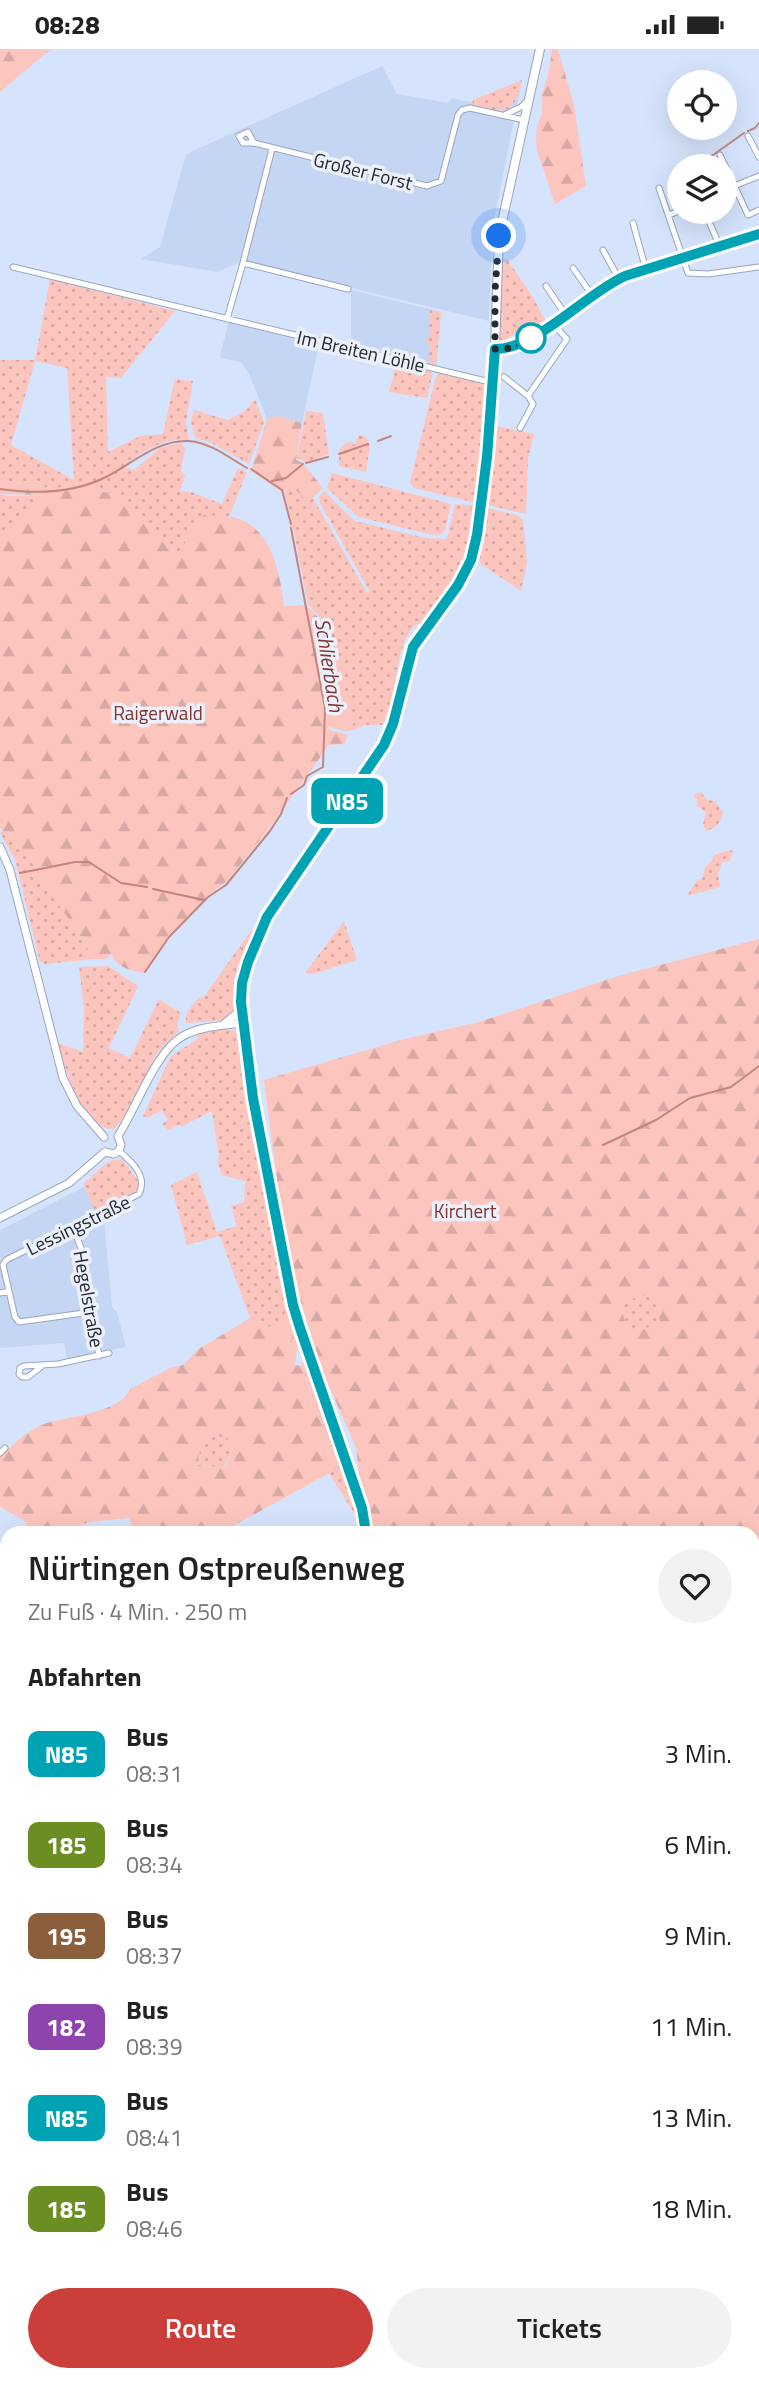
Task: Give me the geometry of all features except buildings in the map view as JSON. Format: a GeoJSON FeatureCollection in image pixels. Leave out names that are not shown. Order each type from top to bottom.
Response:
{"type":"FeatureCollection","features":[{"type":"Feature","properties":{"kind":"main road"},"geometry":{"type":"LineString","coordinates":[[364,1526],[356,1489],[293,1305],[257,1123],[241,1002],[245,972],[260,929],[283,891],[384,745],[393,724],[413,647],[458,585],[471,560],[481,506],[494,383],[495,291],[499,236],[540,49]]}},
{"type":"Feature","properties":{"kind":"street"},"geometry":{"type":"LineString","coordinates":[[501,115],[516,110],[528,100]]}},
{"type":"Feature","properties":{"kind":"street","name":"Großer Forst"},"geometry":{"type":"LineString","coordinates":[[254,143],[427,187],[441,181],[458,115],[462,110],[470,108],[524,120]]}},
{"type":"Feature","properties":{"kind":"street"},"geometry":{"type":"LineString","coordinates":[[748,136],[759,157]]}},
{"type":"Feature","properties":{"kind":"street"},"geometry":{"type":"LineString","coordinates":[[227,319],[272,149]]}},
{"type":"Feature","properties":{"kind":"street"},"geometry":{"type":"LineString","coordinates":[[737,187],[759,176]]}},
{"type":"Feature","properties":{"kind":"street"},"geometry":{"type":"LineString","coordinates":[[659,188],[667,212]]}},
{"type":"Feature","properties":{"kind":"street"},"geometry":{"type":"LineString","coordinates":[[737,192],[748,215],[759,210]]}},
{"type":"Feature","properties":{"kind":"street"},"geometry":{"type":"LineString","coordinates":[[633,223],[646,270]]}},
{"type":"Feature","properties":{"kind":"street"},"geometry":{"type":"LineString","coordinates":[[671,224],[686,271],[691,274],[759,267]]}},
{"type":"Feature","properties":{"kind":"street"},"geometry":{"type":"LineString","coordinates":[[710,224],[720,247]]}},
{"type":"Feature","properties":{"kind":"street"},"geometry":{"type":"LineString","coordinates":[[495,349],[511,348],[553,324],[619,279],[759,234]]}},
{"type":"Feature","properties":{"kind":"street"},"geometry":{"type":"LineString","coordinates":[[603,250],[619,279]]}},
{"type":"Feature","properties":{"kind":"street"},"geometry":{"type":"LineString","coordinates":[[243,263],[348,289]]}},
{"type":"Feature","properties":{"kind":"street","name":"Im Breiten Löhle"},"geometry":{"type":"LineString","coordinates":[[13,267],[494,383]]}},
{"type":"Feature","properties":{"kind":"street"},"geometry":{"type":"LineString","coordinates":[[573,268],[592,295]]}},
{"type":"Feature","properties":{"kind":"street"},"geometry":{"type":"LineString","coordinates":[[547,286],[565,314]]}},
{"type":"Feature","properties":{"kind":"street"},"geometry":{"type":"LineString","coordinates":[[528,396],[568,339],[553,324]]}},
{"type":"Feature","properties":{"kind":"street"},"geometry":{"type":"LineString","coordinates":[[504,377],[528,396],[533,404],[520,428]]}},
{"type":"Feature","properties":{"kind":"street"},"geometry":{"type":"LineString","coordinates":[[0,847],[10,870],[63,1078],[77,1106],[104,1137]]}},
{"type":"Feature","properties":{"kind":"street"},"geometry":{"type":"LineString","coordinates":[[218,1026],[231,1020],[241,1002]]}},
{"type":"Feature","properties":{"kind":"street"},"geometry":{"type":"LineString","coordinates":[[118,1136],[163,1052],[171,1044],[196,1030],[242,1023]]}},
{"type":"Feature","properties":{"kind":"street"},"geometry":{"type":"LineString","coordinates":[[112,1134],[118,1136],[121,1142],[119,1151],[114,1154],[105,1152],[101,1146],[104,1137],[112,1134]]}},
{"type":"Feature","properties":{"kind":"street","name":"Lessingstraße"},"geometry":{"type":"LineString","coordinates":[[9,1291],[3,1265],[6,1260],[139,1194],[143,1186],[142,1177],[119,1151]]}},
{"type":"Feature","properties":{"kind":"street"},"geometry":{"type":"LineString","coordinates":[[0,1218],[69,1183],[105,1152]]}},
{"type":"Feature","properties":{"kind":"street","name":"Hegelstraße"},"geometry":{"type":"LineString","coordinates":[[43,1366],[99,1356],[81,1248],[73,1228]]}},
{"type":"Feature","properties":{"kind":"street"},"geometry":{"type":"LineString","coordinates":[[0,1293],[9,1291],[15,1317],[22,1322],[91,1312]]}},
{"type":"Feature","properties":{"kind":"street"},"geometry":{"type":"LineString","coordinates":[[99,1356],[109,1353]]}},
{"type":"Feature","properties":{"kind":"shaded area"},"geometry":{"type":"Polygon","coordinates":[[[382,66],[397,94],[448,103],[452,98],[470,102],[522,81],[495,215],[489,321],[248,263],[240,262],[218,272],[141,259],[160,247],[186,154],[382,66]]]}},
{"type":"Feature","properties":{"kind":"shaded area"},"geometry":{"type":"Polygon","coordinates":[[[351,290],[441,312],[436,366],[351,346],[351,290]]]}},
{"type":"Feature","properties":{"kind":"shaded area"},"geometry":{"type":"Polygon","coordinates":[[[229,322],[319,344],[302,423],[278,416],[267,419],[249,374],[241,362],[221,358],[229,322]]]}},
{"type":"Feature","properties":{"kind":"shaded area"},"geometry":{"type":"Polygon","coordinates":[[[88,1185],[104,1219],[112,1307],[117,1312],[126,1347],[67,1359],[64,1343],[0,1348],[0,1230],[88,1185]]]}},
{"type":"Feature","properties":{"kind":"green space"},"geometry":{"type":"Polygon","coordinates":[[[0,49],[51,49],[0,92],[0,49]]]}},
{"type":"Feature","properties":{"kind":"green space"},"geometry":{"type":"Polygon","coordinates":[[[552,49],[558,49],[574,105],[586,186],[555,204],[537,151],[536,138],[552,49]]]}},
{"type":"Feature","properties":{"kind":"green space"},"geometry":{"type":"Polygon","coordinates":[[[522,80],[515,101],[506,109],[493,110],[472,105],[473,100],[522,80]]]}},
{"type":"Feature","properties":{"kind":"green space"},"geometry":{"type":"Polygon","coordinates":[[[507,259],[545,320],[523,334],[519,331],[508,338],[512,346],[506,347],[500,340],[499,333],[501,260],[507,259]]]}},
{"type":"Feature","properties":{"kind":"green space"},"geometry":{"type":"Polygon","coordinates":[[[50,279],[175,311],[121,378],[106,377],[108,452],[140,436],[163,434],[175,379],[193,381],[186,422],[189,440],[162,443],[122,467],[134,470],[160,448],[181,443],[185,449],[181,471],[185,476],[180,491],[191,492],[222,504],[238,468],[247,472],[229,517],[203,515],[189,526],[185,545],[176,556],[110,493],[95,491],[91,484],[53,488],[0,481],[0,360],[35,360],[50,279]],[[35,361],[11,445],[74,480],[67,368],[35,361]]]}},
{"type":"Feature","properties":{"kind":"green space"},"geometry":{"type":"Polygon","coordinates":[[[430,310],[441,312],[436,366],[430,364],[429,344],[426,344],[426,340],[429,340],[430,310]]]}},
{"type":"Feature","properties":{"kind":"green space"},"geometry":{"type":"Polygon","coordinates":[[[397,362],[431,370],[427,398],[389,392],[397,362]]]}},
{"type":"Feature","properties":{"kind":"green space"},"geometry":{"type":"Polygon","coordinates":[[[440,372],[485,385],[489,390],[476,503],[414,488],[410,483],[435,380],[440,372]]]}},
{"type":"Feature","properties":{"kind":"green space"},"geometry":{"type":"Polygon","coordinates":[[[255,399],[264,422],[249,464],[210,442],[195,438],[191,421],[194,410],[228,420],[246,410],[255,399]]]}},
{"type":"Feature","properties":{"kind":"green space"},"geometry":{"type":"Polygon","coordinates":[[[306,411],[323,413],[329,454],[306,462],[297,458],[306,411]]]}},
{"type":"Feature","properties":{"kind":"green space"},"geometry":{"type":"Polygon","coordinates":[[[278,416],[302,423],[296,460],[303,463],[323,488],[305,505],[300,493],[289,487],[282,492],[251,471],[267,419],[278,416]]]}},
{"type":"Feature","properties":{"kind":"green space"},"geometry":{"type":"Polygon","coordinates":[[[497,426],[534,434],[528,459],[526,514],[488,505],[497,426]]]}},
{"type":"Feature","properties":{"kind":"green space"},"geometry":{"type":"Polygon","coordinates":[[[359,435],[365,436],[370,445],[366,472],[339,466],[341,447],[352,441],[353,445],[355,444],[359,435]]]}},
{"type":"Feature","properties":{"kind":"green space"},"geometry":{"type":"Polygon","coordinates":[[[332,473],[451,504],[445,531],[439,535],[429,534],[358,517],[327,488],[332,473]]]}},
{"type":"Feature","properties":{"kind":"green space","name":"Raigerwald"},"geometry":{"type":"Polygon","coordinates":[[[0,481],[53,488],[91,484],[95,491],[110,493],[176,556],[185,545],[189,526],[203,515],[228,516],[242,520],[262,535],[274,557],[284,606],[306,605],[335,635],[336,652],[317,655],[328,728],[348,735],[344,744],[329,745],[228,880],[168,936],[143,973],[120,965],[112,954],[105,959],[94,959],[31,861],[0,828],[0,542],[48,495],[0,494],[0,481]]]}},
{"type":"Feature","properties":{"kind":"green space"},"geometry":{"type":"Polygon","coordinates":[[[289,487],[300,493],[305,505],[313,498],[367,593],[370,592],[320,503],[319,498],[324,491],[355,521],[426,538],[447,539],[455,504],[477,506],[465,562],[455,582],[425,621],[414,626],[407,637],[392,700],[382,725],[364,725],[354,730],[337,653],[336,635],[308,604],[293,528],[289,525],[292,523],[284,491],[289,487]]]}},
{"type":"Feature","properties":{"kind":"green space"},"geometry":{"type":"Polygon","coordinates":[[[0,494],[7,496],[49,495],[0,542],[0,494]]]}},
{"type":"Feature","properties":{"kind":"green space"},"geometry":{"type":"Polygon","coordinates":[[[487,508],[516,515],[523,520],[527,562],[521,591],[478,562],[484,541],[487,508]]]}},
{"type":"Feature","properties":{"kind":"green space"},"geometry":{"type":"Polygon","coordinates":[[[337,653],[354,730],[328,727],[318,657],[337,653]]]}},
{"type":"Feature","properties":{"kind":"green space"},"geometry":{"type":"Polygon","coordinates":[[[701,792],[707,800],[715,801],[723,813],[718,825],[706,831],[703,824],[706,812],[697,806],[698,801],[693,795],[701,792]]]}},
{"type":"Feature","properties":{"kind":"green space"},"geometry":{"type":"Polygon","coordinates":[[[3,831],[31,861],[94,959],[45,964],[40,962],[15,859],[0,833],[3,831]]]}},
{"type":"Feature","properties":{"kind":"green space"},"geometry":{"type":"Polygon","coordinates":[[[733,851],[730,861],[722,862],[718,874],[720,887],[687,896],[697,880],[702,879],[705,867],[714,855],[733,851]]]}},
{"type":"Feature","properties":{"kind":"green space"},"geometry":{"type":"Polygon","coordinates":[[[258,921],[238,982],[234,1012],[219,1021],[186,1023],[189,1010],[199,998],[203,998],[258,921]]]}},
{"type":"Feature","properties":{"kind":"green space"},"geometry":{"type":"Polygon","coordinates":[[[344,921],[357,960],[313,974],[305,973],[344,921]]]}},
{"type":"Feature","properties":{"kind":"green space","name":"Kirchert"},"geometry":{"type":"Polygon","coordinates":[[[759,939],[759,1526],[372,1526],[360,1483],[356,1448],[320,1365],[300,1298],[281,1211],[264,1080],[401,1040],[479,1022],[615,977],[759,939]],[[652,1293],[620,1302],[628,1333],[661,1324],[652,1293]]]}},
{"type":"Feature","properties":{"kind":"green space"},"geometry":{"type":"Polygon","coordinates":[[[108,966],[138,986],[109,1048],[130,1058],[159,999],[181,1013],[177,1025],[179,1031],[156,1054],[125,1117],[114,1129],[103,1127],[84,1108],[70,1081],[58,1043],[83,1052],[84,1009],[79,967],[108,966]]]}},
{"type":"Feature","properties":{"kind":"green space"},"geometry":{"type":"Polygon","coordinates":[[[222,1029],[236,1031],[240,1040],[289,1299],[303,1347],[297,1348],[289,1324],[265,1327],[259,1318],[250,1318],[220,1236],[187,1245],[171,1185],[197,1172],[217,1232],[237,1226],[231,1206],[244,1202],[245,1181],[222,1175],[217,1163],[219,1157],[212,1111],[181,1127],[180,1125],[168,1130],[162,1124],[168,1120],[162,1110],[147,1118],[143,1116],[171,1056],[199,1038],[195,1033],[222,1029]]]}},
{"type":"Feature","properties":{"kind":"green space"},"geometry":{"type":"Polygon","coordinates":[[[122,1159],[137,1179],[139,1188],[95,1211],[83,1184],[109,1161],[122,1159]]]}},
{"type":"Feature","properties":{"kind":"green space"},"geometry":{"type":"Polygon","coordinates":[[[653,1293],[662,1324],[628,1333],[620,1302],[653,1293]]]}},
{"type":"Feature","properties":{"kind":"green space"},"geometry":{"type":"Polygon","coordinates":[[[250,1318],[259,1318],[265,1327],[289,1324],[297,1348],[295,1365],[302,1366],[337,1469],[233,1526],[132,1526],[129,1518],[89,1522],[80,1526],[27,1526],[24,1520],[0,1507],[0,1457],[23,1436],[39,1426],[115,1404],[124,1398],[130,1389],[170,1368],[183,1365],[197,1350],[250,1318]],[[213,1436],[200,1445],[198,1466],[226,1467],[233,1447],[227,1437],[213,1436]]]}},
{"type":"Feature","properties":{"kind":"green space"},"geometry":{"type":"Polygon","coordinates":[[[307,1356],[353,1488],[361,1519],[360,1526],[356,1526],[355,1515],[329,1473],[337,1469],[302,1366],[303,1357],[307,1356]]]}},
{"type":"Feature","properties":{"kind":"green space"},"geometry":{"type":"Polygon","coordinates":[[[213,1436],[227,1437],[233,1447],[225,1467],[198,1466],[200,1445],[213,1436]]]}},
{"type":"Feature","properties":{"kind":"waterway"},"geometry":{"type":"LineString","coordinates":[[748,131],[759,123]]}},
{"type":"Feature","properties":{"kind":"waterway"},"geometry":{"type":"LineString","coordinates":[[714,154],[744,133]]}},
{"type":"Feature","properties":{"kind":"waterway"},"geometry":{"type":"LineString","coordinates":[[378,441],[391,436]]}},
{"type":"Feature","properties":{"kind":"waterway","name":"Schlierbach"},"geometry":{"type":"LineString","coordinates":[[0,489],[40,492],[81,486],[106,477],[156,448],[178,441],[205,445],[247,468]]}},
{"type":"Feature","properties":{"kind":"waterway"},"geometry":{"type":"LineString","coordinates":[[339,454],[368,444]]}},
{"type":"Feature","properties":{"kind":"waterway"},"geometry":{"type":"LineString","coordinates":[[306,463],[328,457]]}},
{"type":"Feature","properties":{"kind":"waterway"},"geometry":{"type":"LineString","coordinates":[[272,481],[286,478],[303,464]]}},
{"type":"Feature","properties":{"kind":"waterway","name":"Schlierbach"},"geometry":{"type":"LineString","coordinates":[[251,469],[282,490],[291,524]]}},
{"type":"Feature","properties":{"kind":"waterway","name":"Schlierbach"},"geometry":{"type":"LineString","coordinates":[[291,528],[325,708],[323,767],[307,776],[304,785],[291,794]]}},
{"type":"Feature","properties":{"kind":"waterway","name":"Schlierbach"},"geometry":{"type":"LineString","coordinates":[[145,972],[169,937],[208,897],[226,885],[270,831],[287,798]]}},
{"type":"Feature","properties":{"kind":"waterway"},"geometry":{"type":"LineString","coordinates":[[20,873],[75,862],[89,862],[121,883],[147,887]]}},
{"type":"Feature","properties":{"kind":"waterway"},"geometry":{"type":"LineString","coordinates":[[153,889],[204,900]]}},
{"type":"Feature","properties":{"kind":"waterway"},"geometry":{"type":"LineString","coordinates":[[603,1145],[656,1120],[690,1098],[731,1087],[759,1066]]}},
{"type":"Feature","properties":{"kind":"bus line","name":"N85"},"geometry":{"type":"LineString","coordinates":[[365,1526],[356,1489],[293,1305],[257,1123],[242,1023],[242,983],[248,962],[260,929],[283,891],[384,745],[393,724],[413,647],[458,585],[471,560],[487,457],[495,349],[506,349],[523,343],[605,286],[625,276],[759,234]]}},
{"type":"Feature","properties":{"kind":"route"},"geometry":{"type":"LineString","coordinates":[[499,236],[495,349],[511,348],[537,334],[531,338]]}}]}
